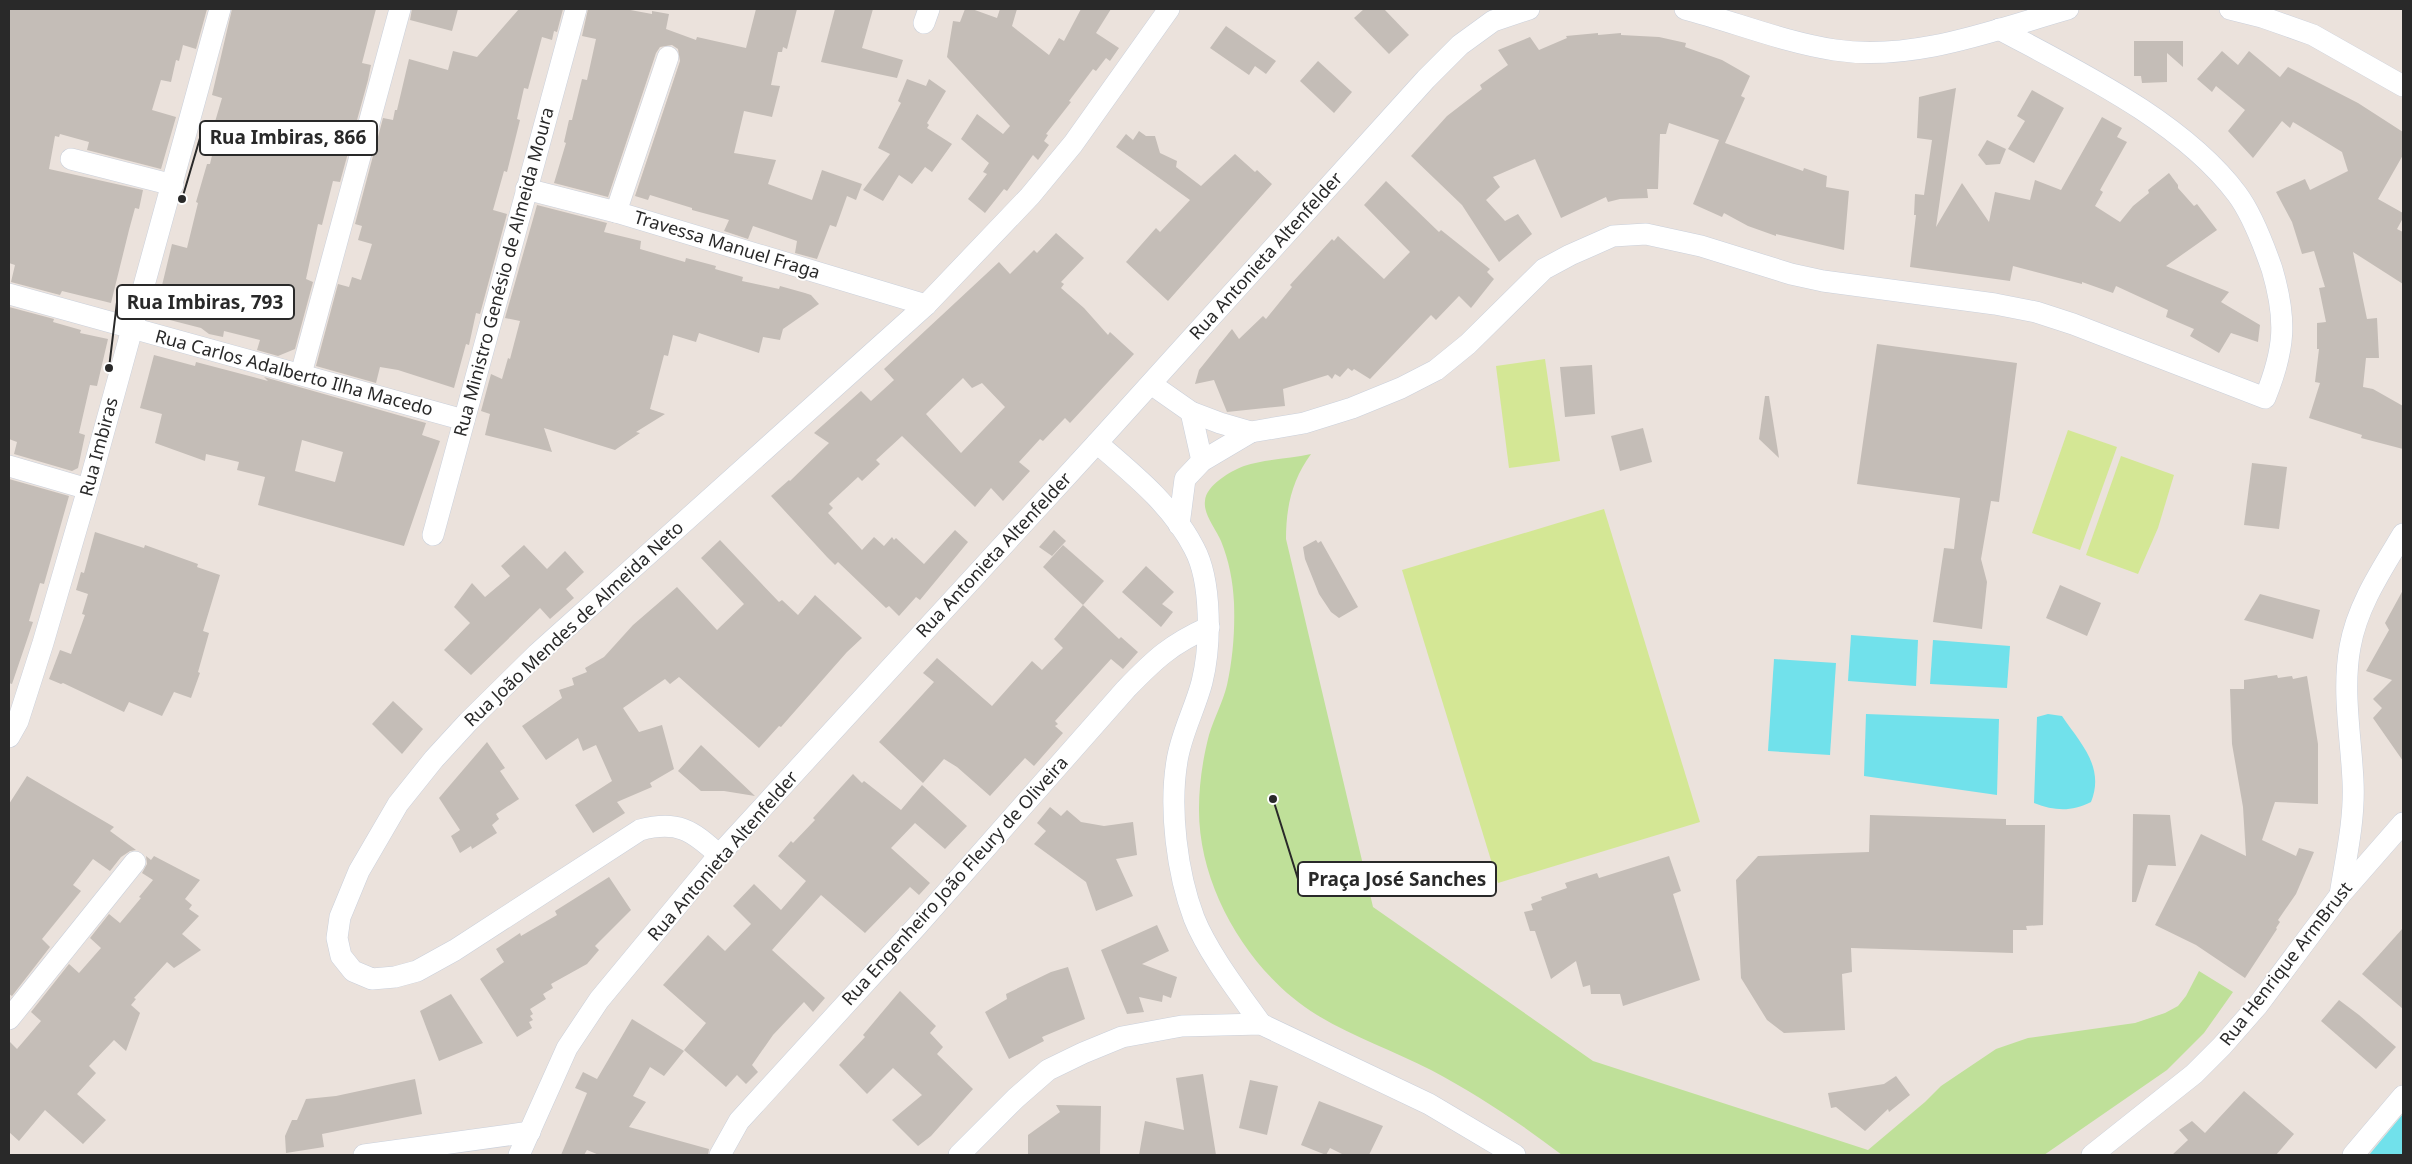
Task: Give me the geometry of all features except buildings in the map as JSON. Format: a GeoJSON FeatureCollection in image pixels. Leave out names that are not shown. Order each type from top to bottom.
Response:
{"type":"FeatureCollection","features":[{"type":"Feature","properties":{"kind":"street","name":"Rua Imbiras"},"geometry":{"type":"LineString","coordinates":[[9,737],[18,721],[88,489],[220,9]]}},
{"type":"Feature","properties":{"kind":"street"},"geometry":{"type":"LineString","coordinates":[[301,374],[400,9]]}},
{"type":"Feature","properties":{"kind":"street","name":"Rua Ministro Genésio de Almeida Moura"},"geometry":{"type":"LineString","coordinates":[[433,535],[576,9]]}},
{"type":"Feature","properties":{"kind":"street","name":"Rua João Mendes de Almeida Neto"},"geometry":{"type":"LineString","coordinates":[[719,855],[706,843],[679,827],[660,824],[640,830],[455,950],[417,971],[395,977],[372,978],[353,971],[341,956],[337,938],[340,917],[359,871],[398,804],[434,759],[468,722],[537,654],[926,305],[1030,196],[1073,144],[1169,9]]}},
{"type":"Feature","properties":{"kind":"street","name":"Rua Antonieta Altenfelder"},"geometry":{"type":"LineString","coordinates":[[519,1155],[567,1048],[599,1000],[719,855],[1097,443],[1426,79],[1460,46],[1493,22],[1529,9]]}},
{"type":"Feature","properties":{"kind":"street"},"geometry":{"type":"LineString","coordinates":[[1685,9],[1717,13],[1788,41],[1837,50],[1891,52],[1942,44],[2068,9]]}},
{"type":"Feature","properties":{"kind":"street"},"geometry":{"type":"LineString","coordinates":[[2230,9],[2262,17],[2313,35],[2403,86]]}},
{"type":"Feature","properties":{"kind":"street"},"geometry":{"type":"LineString","coordinates":[[1179,525],[1185,479],[1202,460],[1251,432],[1304,423],[1352,408],[1401,388],[1436,370],[1468,344],[1544,270],[1570,255],[1613,236],[1646,234],[1701,246],[1791,274],[1823,281],[1994,304],[2036,312],[2073,324],[2264,398],[2276,372],[2283,334],[2279,295],[2265,249],[2238,195],[2209,161],[2155,119],[1999,29]]}},
{"type":"Feature","properties":{"kind":"street"},"geometry":{"type":"LineString","coordinates":[[616,212],[668,57]]}},
{"type":"Feature","properties":{"kind":"street"},"geometry":{"type":"LineString","coordinates":[[71,159],[173,184]]}},
{"type":"Feature","properties":{"kind":"street","name":"Travessa Manuel Fraga"},"geometry":{"type":"LineString","coordinates":[[526,189],[616,212],[926,305]]}},
{"type":"Feature","properties":{"kind":"street","name":"Rua Carlos Adalberto Ilha Macedo"},"geometry":{"type":"LineString","coordinates":[[9,294],[464,420]]}},
{"type":"Feature","properties":{"kind":"street"},"geometry":{"type":"LineString","coordinates":[[1150,384],[1191,412],[1220,424],[1251,432]]}},
{"type":"Feature","properties":{"kind":"street"},"geometry":{"type":"LineString","coordinates":[[1191,412],[1202,460]]}},
{"type":"Feature","properties":{"kind":"street"},"geometry":{"type":"LineString","coordinates":[[1097,443],[1147,485],[1179,525],[1195,549],[1209,612],[1208,643],[1202,682],[1176,762],[1175,805],[1182,879],[1195,920],[1220,964],[1261,1024]]}},
{"type":"Feature","properties":{"kind":"street"},"geometry":{"type":"LineString","coordinates":[[9,466],[88,489]]}},
{"type":"Feature","properties":{"kind":"street"},"geometry":{"type":"LineString","coordinates":[[1147,485],[1185,479]]}},
{"type":"Feature","properties":{"kind":"street"},"geometry":{"type":"LineString","coordinates":[[2340,896],[2353,811],[2347,691],[2350,648],[2357,620],[2376,580],[2403,534]]}},
{"type":"Feature","properties":{"kind":"street","name":"Rua Engenheiro João Fleury de Oliveira"},"geometry":{"type":"LineString","coordinates":[[720,1155],[740,1121],[917,926],[1126,689],[1154,660],[1173,645],[1208,627]]}},
{"type":"Feature","properties":{"kind":"street","name":"Rua Henrique ArmBrust"},"geometry":{"type":"LineString","coordinates":[[2092,1155],[2194,1074],[2222,1046],[2258,1005],[2340,896],[2403,823]]}},
{"type":"Feature","properties":{"kind":"street"},"geometry":{"type":"LineString","coordinates":[[9,1019],[135,862]]}},
{"type":"Feature","properties":{"kind":"street"},"geometry":{"type":"LineString","coordinates":[[959,1155],[1016,1098],[1048,1070],[1083,1053],[1122,1037],[1182,1026],[1261,1024],[1429,1104],[1515,1155]]}},
{"type":"Feature","properties":{"kind":"street"},"geometry":{"type":"LineString","coordinates":[[2353,1155],[2403,1096]]}},
{"type":"Feature","properties":{"kind":"street"},"geometry":{"type":"LineString","coordinates":[[364,1155],[530,1132]]}},
{"type":"Feature","properties":{"kind":"green space"},"geometry":{"type":"Polygon","coordinates":[[[1545,359],[1560,461],[1509,468],[1496,366],[1545,359]]]}},
{"type":"Feature","properties":{"kind":"green space"},"geometry":{"type":"Polygon","coordinates":[[[2068,430],[2117,447],[2080,550],[2032,533],[2068,430]]]}},
{"type":"Feature","properties":{"kind":"green space"},"geometry":{"type":"Polygon","coordinates":[[[1311,454],[1299,474],[1291,494],[1287,516],[1286,539],[1373,907],[1593,1061],[1868,1150],[1941,1086],[1996,1049],[2028,1038],[2135,1023],[2165,1013],[2178,1006],[2186,996],[2199,971],[2233,992],[2204,1033],[2167,1070],[2044,1155],[1562,1155],[1465,1089],[1417,1063],[1317,1015],[1293,998],[1270,977],[1250,953],[1232,926],[1218,898],[1208,868],[1201,838],[1199,808],[1203,762],[1207,744],[1229,675],[1234,623],[1230,571],[1221,541],[1206,511],[1206,495],[1220,479],[1244,466],[1311,454]]]}},
{"type":"Feature","properties":{"kind":"green space"},"geometry":{"type":"Polygon","coordinates":[[[2121,456],[2174,475],[2158,528],[2138,574],[2086,555],[2121,456]]]}},
{"type":"Feature","properties":{"kind":"green space"},"geometry":{"type":"Polygon","coordinates":[[[1604,509],[1700,822],[1498,883],[1402,570],[1604,509]]]}},
{"type":"Feature","properties":{"kind":"water"},"geometry":{"type":"Polygon","coordinates":[[[1851,635],[1918,640],[1916,686],[1848,681],[1851,635]]]}},
{"type":"Feature","properties":{"kind":"water"},"geometry":{"type":"Polygon","coordinates":[[[1933,640],[2010,646],[2007,688],[1930,684],[1933,640]]]}},
{"type":"Feature","properties":{"kind":"water"},"geometry":{"type":"Polygon","coordinates":[[[1774,659],[1836,663],[1830,755],[1768,751],[1774,659]]]}},
{"type":"Feature","properties":{"kind":"water"},"geometry":{"type":"Polygon","coordinates":[[[1866,714],[1999,719],[1997,795],[1864,776],[1866,714]]]}},
{"type":"Feature","properties":{"kind":"water"},"geometry":{"type":"Polygon","coordinates":[[[2048,714],[2062,716],[2083,746],[2093,767],[2095,789],[2091,802],[2077,808],[2056,809],[2034,803],[2037,717],[2048,714]]]}},
{"type":"Feature","properties":{"kind":"water"},"geometry":{"type":"Polygon","coordinates":[[[2403,1114],[2402,1155],[2369,1155],[2403,1114]]]}},
{"type":"Feature","properties":{"kind":"place","name":"Rua Imbiras, 866"},"geometry":{"type":"Point","coordinates":[182,199]}},
{"type":"Feature","properties":{"kind":"place","name":"Rua Imbiras, 793"},"geometry":{"type":"Point","coordinates":[109,368]}},
{"type":"Feature","properties":{"kind":"place","name":"Praça José Sanches"},"geometry":{"type":"Point","coordinates":[1273,799]}}]}
